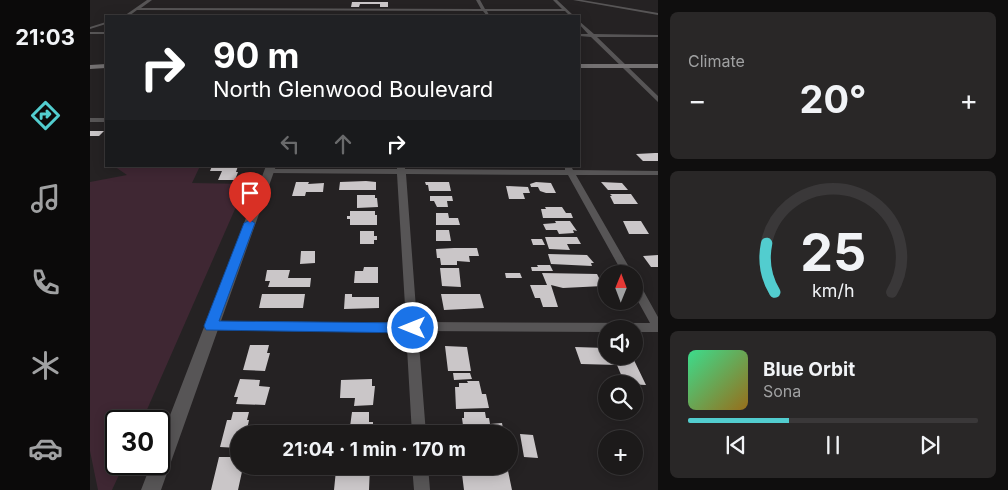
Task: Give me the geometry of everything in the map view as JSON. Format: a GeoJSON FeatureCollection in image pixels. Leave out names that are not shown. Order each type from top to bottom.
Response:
{"type":"FeatureCollection","features":[{"type":"Feature","properties":{"kind":"main road"},"geometry":{"type":"LineString","coordinates":[[90,67],[105,66]]}},
{"type":"Feature","properties":{"kind":"main road"},"geometry":{"type":"LineString","coordinates":[[580,66],[658,66]]}},
{"type":"Feature","properties":{"kind":"street"},"geometry":{"type":"LineString","coordinates":[[128,15],[150,0]]}},
{"type":"Feature","properties":{"kind":"street"},"geometry":{"type":"LineString","coordinates":[[325,10],[327,0]]}},
{"type":"Feature","properties":{"kind":"street"},"geometry":{"type":"LineString","coordinates":[[478,0],[486,15]]}},
{"type":"Feature","properties":{"kind":"street"},"geometry":{"type":"LineString","coordinates":[[555,0],[571,15]]}},
{"type":"Feature","properties":{"kind":"street"},"geometry":{"type":"LineString","coordinates":[[575,0],[656,14]]}},
{"type":"Feature","properties":{"kind":"street"},"geometry":{"type":"LineString","coordinates":[[642,4],[656,14]]}},
{"type":"Feature","properties":{"kind":"street"},"geometry":{"type":"LineString","coordinates":[[137,9],[325,10],[431,7],[484,10],[566,10]]}},
{"type":"Feature","properties":{"kind":"street"},"geometry":{"type":"LineString","coordinates":[[431,7],[434,15]]}},
{"type":"Feature","properties":{"kind":"street"},"geometry":{"type":"LineString","coordinates":[[580,23],[658,100]]}},
{"type":"Feature","properties":{"kind":"street"},"geometry":{"type":"LineString","coordinates":[[90,28],[105,24]]}},
{"type":"Feature","properties":{"kind":"street"},"geometry":{"type":"LineString","coordinates":[[90,33],[105,33]]}},
{"type":"Feature","properties":{"kind":"street"},"geometry":{"type":"LineString","coordinates":[[580,35],[658,36]]}},
{"type":"Feature","properties":{"kind":"street"},"geometry":{"type":"LineString","coordinates":[[90,120],[105,120]]}},
{"type":"Feature","properties":{"kind":"street"},"geometry":{"type":"LineString","coordinates":[[151,490],[210,326],[270,169],[569,169],[658,173]]}},
{"type":"Feature","properties":{"kind":"street"},"geometry":{"type":"LineString","coordinates":[[401,169],[418,425]]}},
{"type":"Feature","properties":{"kind":"street"},"geometry":{"type":"LineString","coordinates":[[569,169],[623,265]]}},
{"type":"Feature","properties":{"kind":"street"},"geometry":{"type":"LineString","coordinates":[[210,326],[658,328],[643,300]]}},
{"type":"Feature","properties":{"kind":"street"},"geometry":{"type":"LineString","coordinates":[[421,475],[422,490]]}},
{"type":"Feature","properties":{"kind":"shaded area"},"geometry":{"type":"Polygon","coordinates":[[[115,167],[200,167],[192,183],[246,184],[147,410],[105,410],[105,475],[119,475],[112,490],[98,490],[90,451],[90,182],[127,175],[115,167]]]}},
{"type":"Feature","properties":{"kind":"building"},"geometry":{"type":"Polygon","coordinates":[[[352,2],[388,2],[388,7],[380,7],[380,4],[360,4],[359,7],[351,7],[352,2]]]}},
{"type":"Feature","properties":{"kind":"building"},"geometry":{"type":"Polygon","coordinates":[[[90,131],[104,131],[99,136],[90,136],[90,131]]]}},
{"type":"Feature","properties":{"kind":"building"},"geometry":{"type":"Polygon","coordinates":[[[658,153],[658,161],[643,161],[636,154],[658,153]]]}},
{"type":"Feature","properties":{"kind":"building"},"geometry":{"type":"Polygon","coordinates":[[[212,167],[238,167],[236,172],[238,172],[235,180],[218,180],[222,171],[210,171],[212,167]]]}},
{"type":"Feature","properties":{"kind":"building"},"geometry":{"type":"Polygon","coordinates":[[[296,182],[309,182],[308,184],[324,183],[323,192],[306,192],[305,196],[292,196],[296,182]]]}},
{"type":"Feature","properties":{"kind":"building"},"geometry":{"type":"Polygon","coordinates":[[[340,182],[376,182],[376,190],[339,190],[340,182]]]}},
{"type":"Feature","properties":{"kind":"building"},"geometry":{"type":"Polygon","coordinates":[[[425,182],[449,182],[451,191],[429,191],[428,185],[425,182]]]}},
{"type":"Feature","properties":{"kind":"building"},"geometry":{"type":"Polygon","coordinates":[[[536,182],[551,183],[556,193],[546,193],[540,191],[538,187],[531,187],[530,184],[536,182]]]}},
{"type":"Feature","properties":{"kind":"building"},"geometry":{"type":"Polygon","coordinates":[[[601,182],[622,183],[628,190],[608,190],[601,182]]]}},
{"type":"Feature","properties":{"kind":"building"},"geometry":{"type":"Polygon","coordinates":[[[506,186],[528,187],[530,193],[523,193],[525,199],[509,199],[506,186]]]}},
{"type":"Feature","properties":{"kind":"building"},"geometry":{"type":"Polygon","coordinates":[[[610,194],[631,194],[638,204],[614,204],[610,194]]]}},
{"type":"Feature","properties":{"kind":"building"},"geometry":{"type":"Polygon","coordinates":[[[357,195],[375,195],[378,207],[357,208],[357,195]]]}},
{"type":"Feature","properties":{"kind":"building"},"geometry":{"type":"Polygon","coordinates":[[[430,196],[452,196],[453,201],[447,201],[448,207],[437,207],[434,201],[430,201],[430,196]]]}},
{"type":"Feature","properties":{"kind":"building"},"geometry":{"type":"Polygon","coordinates":[[[545,207],[562,207],[566,213],[571,213],[573,218],[543,218],[541,209],[546,209],[545,207]]]}},
{"type":"Feature","properties":{"kind":"building"},"geometry":{"type":"Polygon","coordinates":[[[350,211],[375,211],[377,225],[350,225],[350,219],[347,219],[347,216],[350,216],[350,211]]]}},
{"type":"Feature","properties":{"kind":"building"},"geometry":{"type":"Polygon","coordinates":[[[436,213],[448,213],[449,218],[458,218],[460,225],[436,225],[436,213]]]}},
{"type":"Feature","properties":{"kind":"building"},"geometry":{"type":"Polygon","coordinates":[[[555,221],[570,221],[577,231],[573,230],[574,233],[559,234],[557,230],[546,230],[543,224],[556,223],[555,221]]]}},
{"type":"Feature","properties":{"kind":"building"},"geometry":{"type":"Polygon","coordinates":[[[623,221],[641,221],[649,234],[629,234],[623,221]]]}},
{"type":"Feature","properties":{"kind":"building"},"geometry":{"type":"Polygon","coordinates":[[[436,230],[449,230],[451,241],[436,241],[436,230]]]}},
{"type":"Feature","properties":{"kind":"building"},"geometry":{"type":"Polygon","coordinates":[[[360,231],[374,231],[374,236],[377,236],[377,240],[374,240],[374,244],[360,244],[360,231]]]}},
{"type":"Feature","properties":{"kind":"building"},"geometry":{"type":"Polygon","coordinates":[[[545,237],[577,237],[581,244],[567,244],[570,250],[549,249],[545,237]]]}},
{"type":"Feature","properties":{"kind":"building"},"geometry":{"type":"Polygon","coordinates":[[[531,239],[542,239],[545,245],[533,245],[531,239]]]}},
{"type":"Feature","properties":{"kind":"building"},"geometry":{"type":"Polygon","coordinates":[[[477,248],[479,256],[469,256],[470,262],[457,261],[457,265],[441,265],[440,258],[437,258],[436,249],[477,248]]]}},
{"type":"Feature","properties":{"kind":"building"},"geometry":{"type":"Polygon","coordinates":[[[301,251],[315,251],[315,263],[300,264],[301,251]]]}},
{"type":"Feature","properties":{"kind":"building"},"geometry":{"type":"Polygon","coordinates":[[[548,254],[587,255],[594,263],[591,263],[592,266],[551,264],[548,254]]]}},
{"type":"Feature","properties":{"kind":"building"},"geometry":{"type":"Polygon","coordinates":[[[658,255],[658,267],[651,267],[643,256],[658,255]]]}},
{"type":"Feature","properties":{"kind":"building"},"geometry":{"type":"Polygon","coordinates":[[[537,265],[550,265],[553,271],[532,271],[531,267],[538,267],[537,265]]]}},
{"type":"Feature","properties":{"kind":"building"},"geometry":{"type":"Polygon","coordinates":[[[364,267],[378,267],[378,283],[354,283],[355,271],[363,271],[364,267]]]}},
{"type":"Feature","properties":{"kind":"building"},"geometry":{"type":"Polygon","coordinates":[[[440,268],[459,268],[461,287],[442,286],[440,268]]]}},
{"type":"Feature","properties":{"kind":"building"},"geometry":{"type":"Polygon","coordinates":[[[267,270],[290,270],[288,278],[311,278],[310,287],[268,287],[270,281],[265,281],[267,270]]]}},
{"type":"Feature","properties":{"kind":"building"},"geometry":{"type":"Polygon","coordinates":[[[505,273],[520,273],[522,278],[506,278],[505,273]]]}},
{"type":"Feature","properties":{"kind":"building"},"geometry":{"type":"Polygon","coordinates":[[[542,273],[597,274],[598,276],[598,286],[563,288],[551,285],[558,307],[543,307],[540,298],[535,298],[530,285],[547,285],[542,273]]]}},
{"type":"Feature","properties":{"kind":"building"},"geometry":{"type":"Polygon","coordinates":[[[262,294],[305,294],[303,308],[259,308],[262,294]]]}},
{"type":"Feature","properties":{"kind":"building"},"geometry":{"type":"Polygon","coordinates":[[[345,294],[352,294],[352,297],[379,297],[379,308],[344,309],[345,294]]]}},
{"type":"Feature","properties":{"kind":"building"},"geometry":{"type":"Polygon","coordinates":[[[441,294],[480,294],[484,308],[444,310],[441,294]]]}},
{"type":"Feature","properties":{"kind":"building"},"geometry":{"type":"Polygon","coordinates":[[[250,345],[269,345],[267,353],[270,353],[265,371],[243,370],[250,345]]]}},
{"type":"Feature","properties":{"kind":"building"},"geometry":{"type":"Polygon","coordinates":[[[445,346],[467,347],[471,371],[448,371],[445,346]]]}},
{"type":"Feature","properties":{"kind":"building"},"geometry":{"type":"Polygon","coordinates":[[[575,347],[598,348],[598,364],[581,364],[575,347]]]}},
{"type":"Feature","properties":{"kind":"building"},"geometry":{"type":"Polygon","coordinates":[[[617,365],[636,365],[641,375],[621,375],[617,365]]]}},
{"type":"Feature","properties":{"kind":"building"},"geometry":{"type":"Polygon","coordinates":[[[453,373],[470,373],[472,379],[454,380],[453,373]]]}},
{"type":"Feature","properties":{"kind":"building"},"geometry":{"type":"Polygon","coordinates":[[[240,379],[260,380],[259,386],[270,387],[265,405],[236,404],[238,397],[234,397],[240,379]]]}},
{"type":"Feature","properties":{"kind":"building"},"geometry":{"type":"Polygon","coordinates":[[[372,379],[372,386],[375,386],[373,405],[354,406],[355,398],[340,398],[341,380],[372,379]]]}},
{"type":"Feature","properties":{"kind":"building"},"geometry":{"type":"Polygon","coordinates":[[[467,381],[479,381],[482,394],[486,394],[489,408],[456,409],[455,387],[459,387],[459,383],[468,383],[467,381]]]}},
{"type":"Feature","properties":{"kind":"building"},"geometry":{"type":"Polygon","coordinates":[[[233,412],[249,412],[248,425],[230,425],[230,448],[220,447],[227,420],[231,420],[233,412]]]}},
{"type":"Feature","properties":{"kind":"building"},"geometry":{"type":"Polygon","coordinates":[[[352,412],[369,412],[369,422],[373,422],[373,425],[350,425],[352,412]]]}},
{"type":"Feature","properties":{"kind":"building"},"geometry":{"type":"Polygon","coordinates":[[[464,412],[485,412],[490,424],[502,423],[502,425],[463,425],[462,418],[464,418],[464,412]]]}},
{"type":"Feature","properties":{"kind":"building"},"geometry":{"type":"Polygon","coordinates":[[[520,434],[533,435],[538,458],[524,457],[520,434]]]}},
{"type":"Feature","properties":{"kind":"building"},"geometry":{"type":"Polygon","coordinates":[[[219,457],[230,457],[230,475],[241,475],[238,490],[211,490],[219,457]]]}},
{"type":"Feature","properties":{"kind":"building"},"geometry":{"type":"Polygon","coordinates":[[[336,475],[370,475],[369,490],[334,490],[336,475]]]}},
{"type":"Feature","properties":{"kind":"building"},"geometry":{"type":"Polygon","coordinates":[[[462,475],[509,475],[512,490],[464,490],[462,475]]]}},
{"type":"Feature","properties":{"kind":"route"},"geometry":{"type":"LineString","coordinates":[[250,223],[210,326],[413,328]]}}]}
